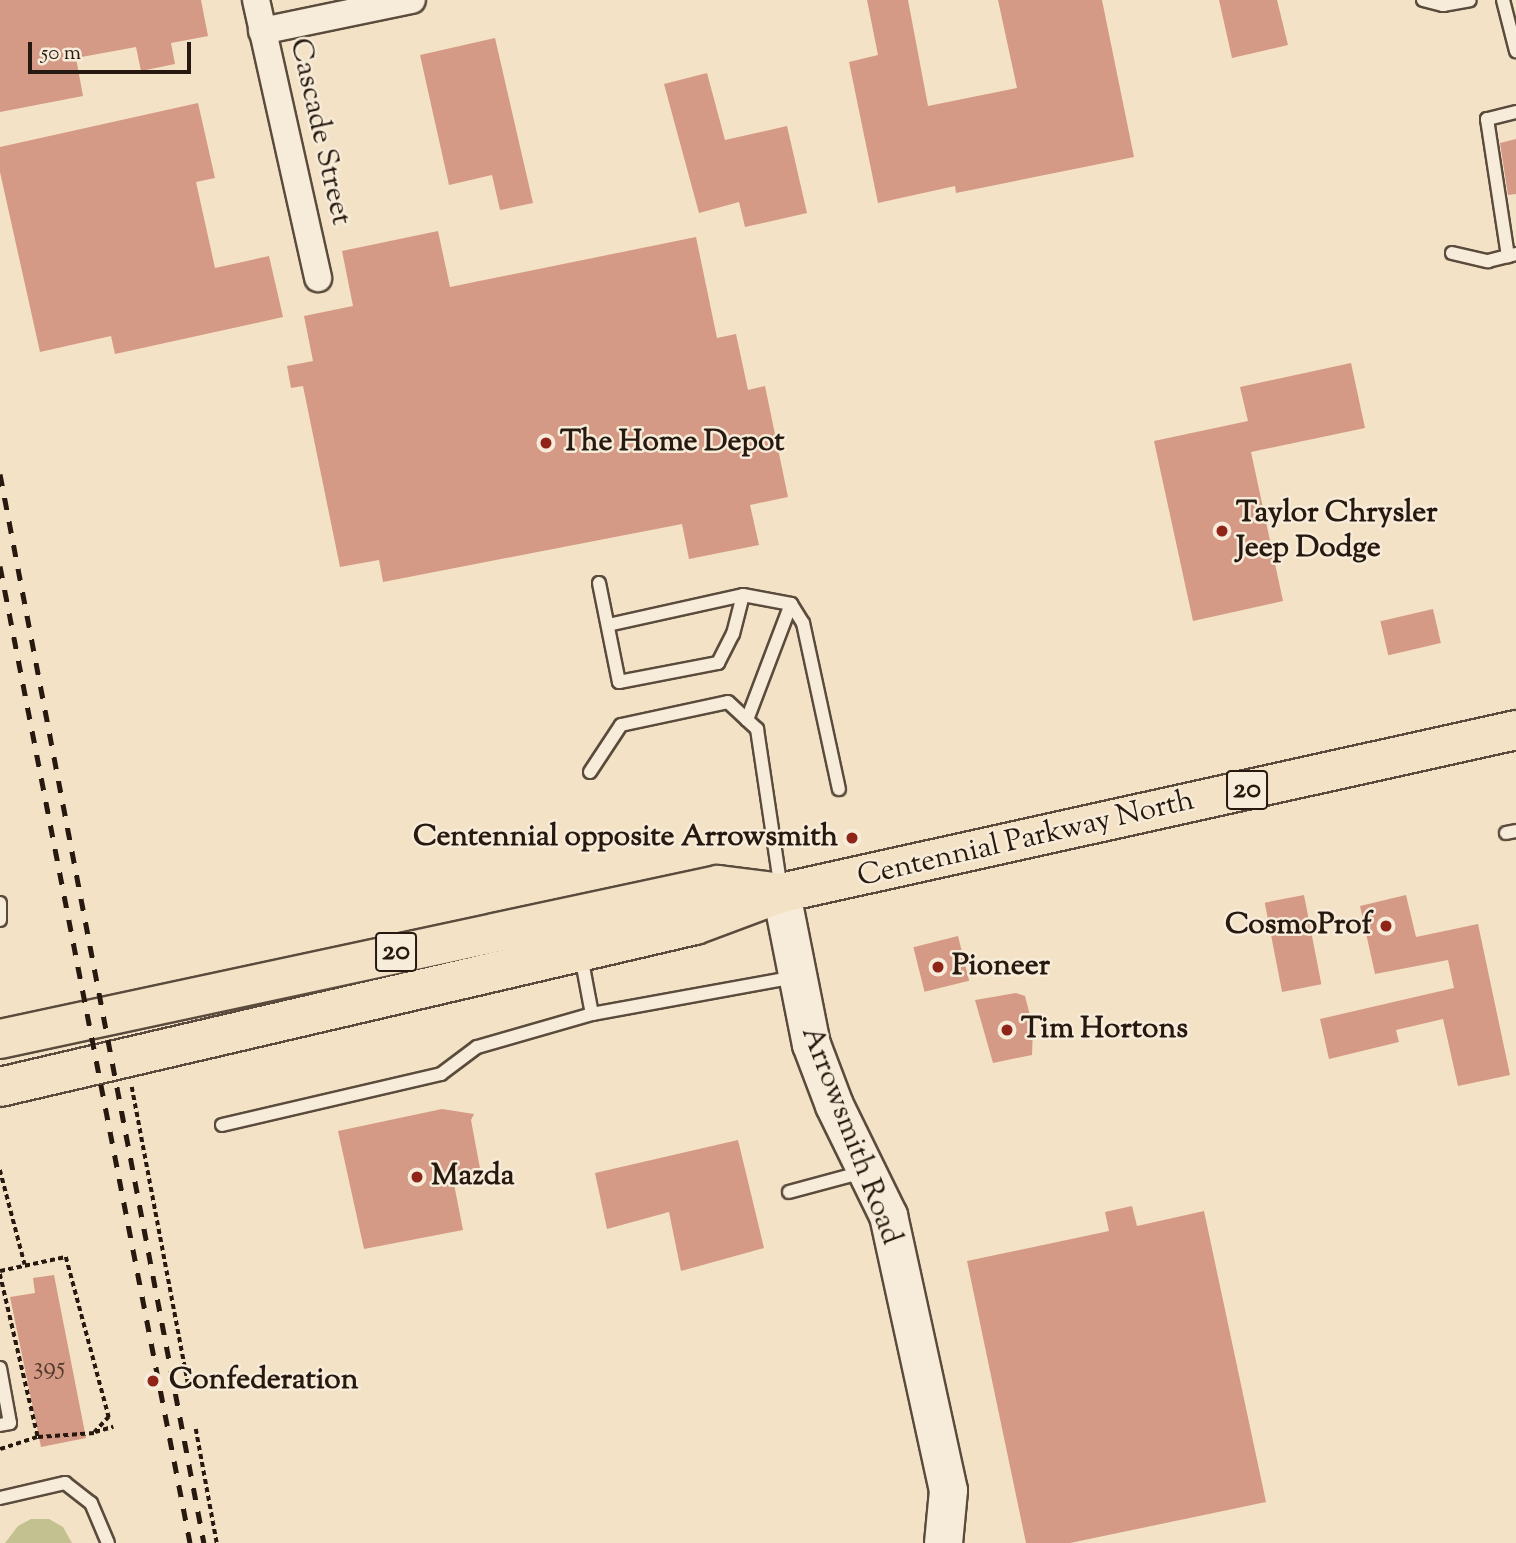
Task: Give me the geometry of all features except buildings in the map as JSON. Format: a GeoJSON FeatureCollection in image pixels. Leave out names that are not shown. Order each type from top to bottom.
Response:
{"type":"FeatureCollection","features":[{"type":"Feature","properties":{"kind":"main road","name":"Centennial Parkway North"},"geometry":{"type":"LineString","coordinates":[[0,1087],[725,918],[781,892],[1516,730]]}},
{"type":"Feature","properties":{"kind":"main road","name":"Centennial Parkway North"},"geometry":{"type":"LineString","coordinates":[[0,1039],[718,885],[781,892]]}},
{"type":"Feature","properties":{"kind":"street","name":"Cascade Street"},"geometry":{"type":"LineString","coordinates":[[256,0],[318,278]]}},
{"type":"Feature","properties":{"kind":"street"},"geometry":{"type":"LineString","coordinates":[[262,31],[412,0]]}},
{"type":"Feature","properties":{"kind":"street","name":"Arrowsmith Road"},"geometry":{"type":"LineString","coordinates":[[781,892],[795,977],[811,1044],[834,1105],[888,1215],[948,1490],[943,1543]]}},
{"type":"Feature","properties":{"kind":"lane"},"geometry":{"type":"LineString","coordinates":[[1423,0],[1443,5],[1470,0]]}},
{"type":"Feature","properties":{"kind":"lane"},"geometry":{"type":"LineString","coordinates":[[1503,0],[1516,51]]}},
{"type":"Feature","properties":{"kind":"lane"},"geometry":{"type":"LineString","coordinates":[[1452,253],[1488,261],[1512,255],[1487,120],[1516,112]]}},
{"type":"Feature","properties":{"kind":"lane"},"geometry":{"type":"LineString","coordinates":[[599,583],[619,682],[718,663],[733,634],[743,595]]}},
{"type":"Feature","properties":{"kind":"lane"},"geometry":{"type":"LineString","coordinates":[[608,625],[743,595],[791,604],[803,623],[839,789]]}},
{"type":"Feature","properties":{"kind":"lane"},"geometry":{"type":"LineString","coordinates":[[747,720],[791,604]]}},
{"type":"Feature","properties":{"kind":"lane"},"geometry":{"type":"LineString","coordinates":[[590,772],[621,725],[728,702],[757,729],[781,892]]}},
{"type":"Feature","properties":{"kind":"lane"},"geometry":{"type":"LineString","coordinates":[[0,903],[0,920]]}},
{"type":"Feature","properties":{"kind":"lane"},"geometry":{"type":"LineString","coordinates":[[580,952],[592,1014]]}},
{"type":"Feature","properties":{"kind":"lane"},"geometry":{"type":"LineString","coordinates":[[222,1125],[441,1074],[477,1047],[592,1014],[795,977]]}},
{"type":"Feature","properties":{"kind":"lane"},"geometry":{"type":"LineString","coordinates":[[789,1192],[867,1171]]}},
{"type":"Feature","properties":{"kind":"lane"},"geometry":{"type":"LineString","coordinates":[[0,1367],[10,1423],[0,1425]]}},
{"type":"Feature","properties":{"kind":"lane"},"geometry":{"type":"LineString","coordinates":[[0,1498],[65,1483],[91,1503],[108,1543]]}},
{"type":"Feature","properties":{"kind":"path"},"geometry":{"type":"LineString","coordinates":[[131,1082],[189,1389]]}},
{"type":"Feature","properties":{"kind":"path"},"geometry":{"type":"LineString","coordinates":[[0,1170],[26,1266]]}},
{"type":"Feature","properties":{"kind":"path"},"geometry":{"type":"LineString","coordinates":[[38,1437],[0,1273],[66,1257],[109,1417],[95,1433]]}},
{"type":"Feature","properties":{"kind":"path"},"geometry":{"type":"LineString","coordinates":[[0,1449],[38,1437],[95,1433],[113,1427]]}},
{"type":"Feature","properties":{"kind":"path"},"geometry":{"type":"LineString","coordinates":[[196,1429],[217,1543]]}},
{"type":"Feature","properties":{"kind":"shaded area"},"geometry":{"type":"Polygon","coordinates":[[[31,1519],[49,1519],[63,1527],[72,1543],[5,1543],[18,1526],[31,1519]]]}},
{"type":"Feature","properties":{"kind":"railway"},"geometry":{"type":"LineString","coordinates":[[0,474],[204,1543]]}},
{"type":"Feature","properties":{"kind":"railway"},"geometry":{"type":"LineString","coordinates":[[0,566],[190,1543]]}},
{"type":"Feature","properties":{"kind":"place","name":"The Home Depot"},"geometry":{"type":"Point","coordinates":[546,443]}},
{"type":"Feature","properties":{"kind":"place","name":"Taylor Chrysler Jeep Dodge"},"geometry":{"type":"Point","coordinates":[1222,531]}},
{"type":"Feature","properties":{"kind":"place","name":"Centennial opposite Arrowsmith"},"geometry":{"type":"Point","coordinates":[852,838]}},
{"type":"Feature","properties":{"kind":"place","name":"CosmoProf"},"geometry":{"type":"Point","coordinates":[1386,926]}},
{"type":"Feature","properties":{"kind":"place","name":"Pioneer"},"geometry":{"type":"Point","coordinates":[938,967]}},
{"type":"Feature","properties":{"kind":"place","name":"Tim Hortons"},"geometry":{"type":"Point","coordinates":[1007,1030]}},
{"type":"Feature","properties":{"kind":"place","name":"Mazda"},"geometry":{"type":"Point","coordinates":[417,1177]}},
{"type":"Feature","properties":{"kind":"place","name":"Confederation"},"geometry":{"type":"Point","coordinates":[153,1381]}}]}
